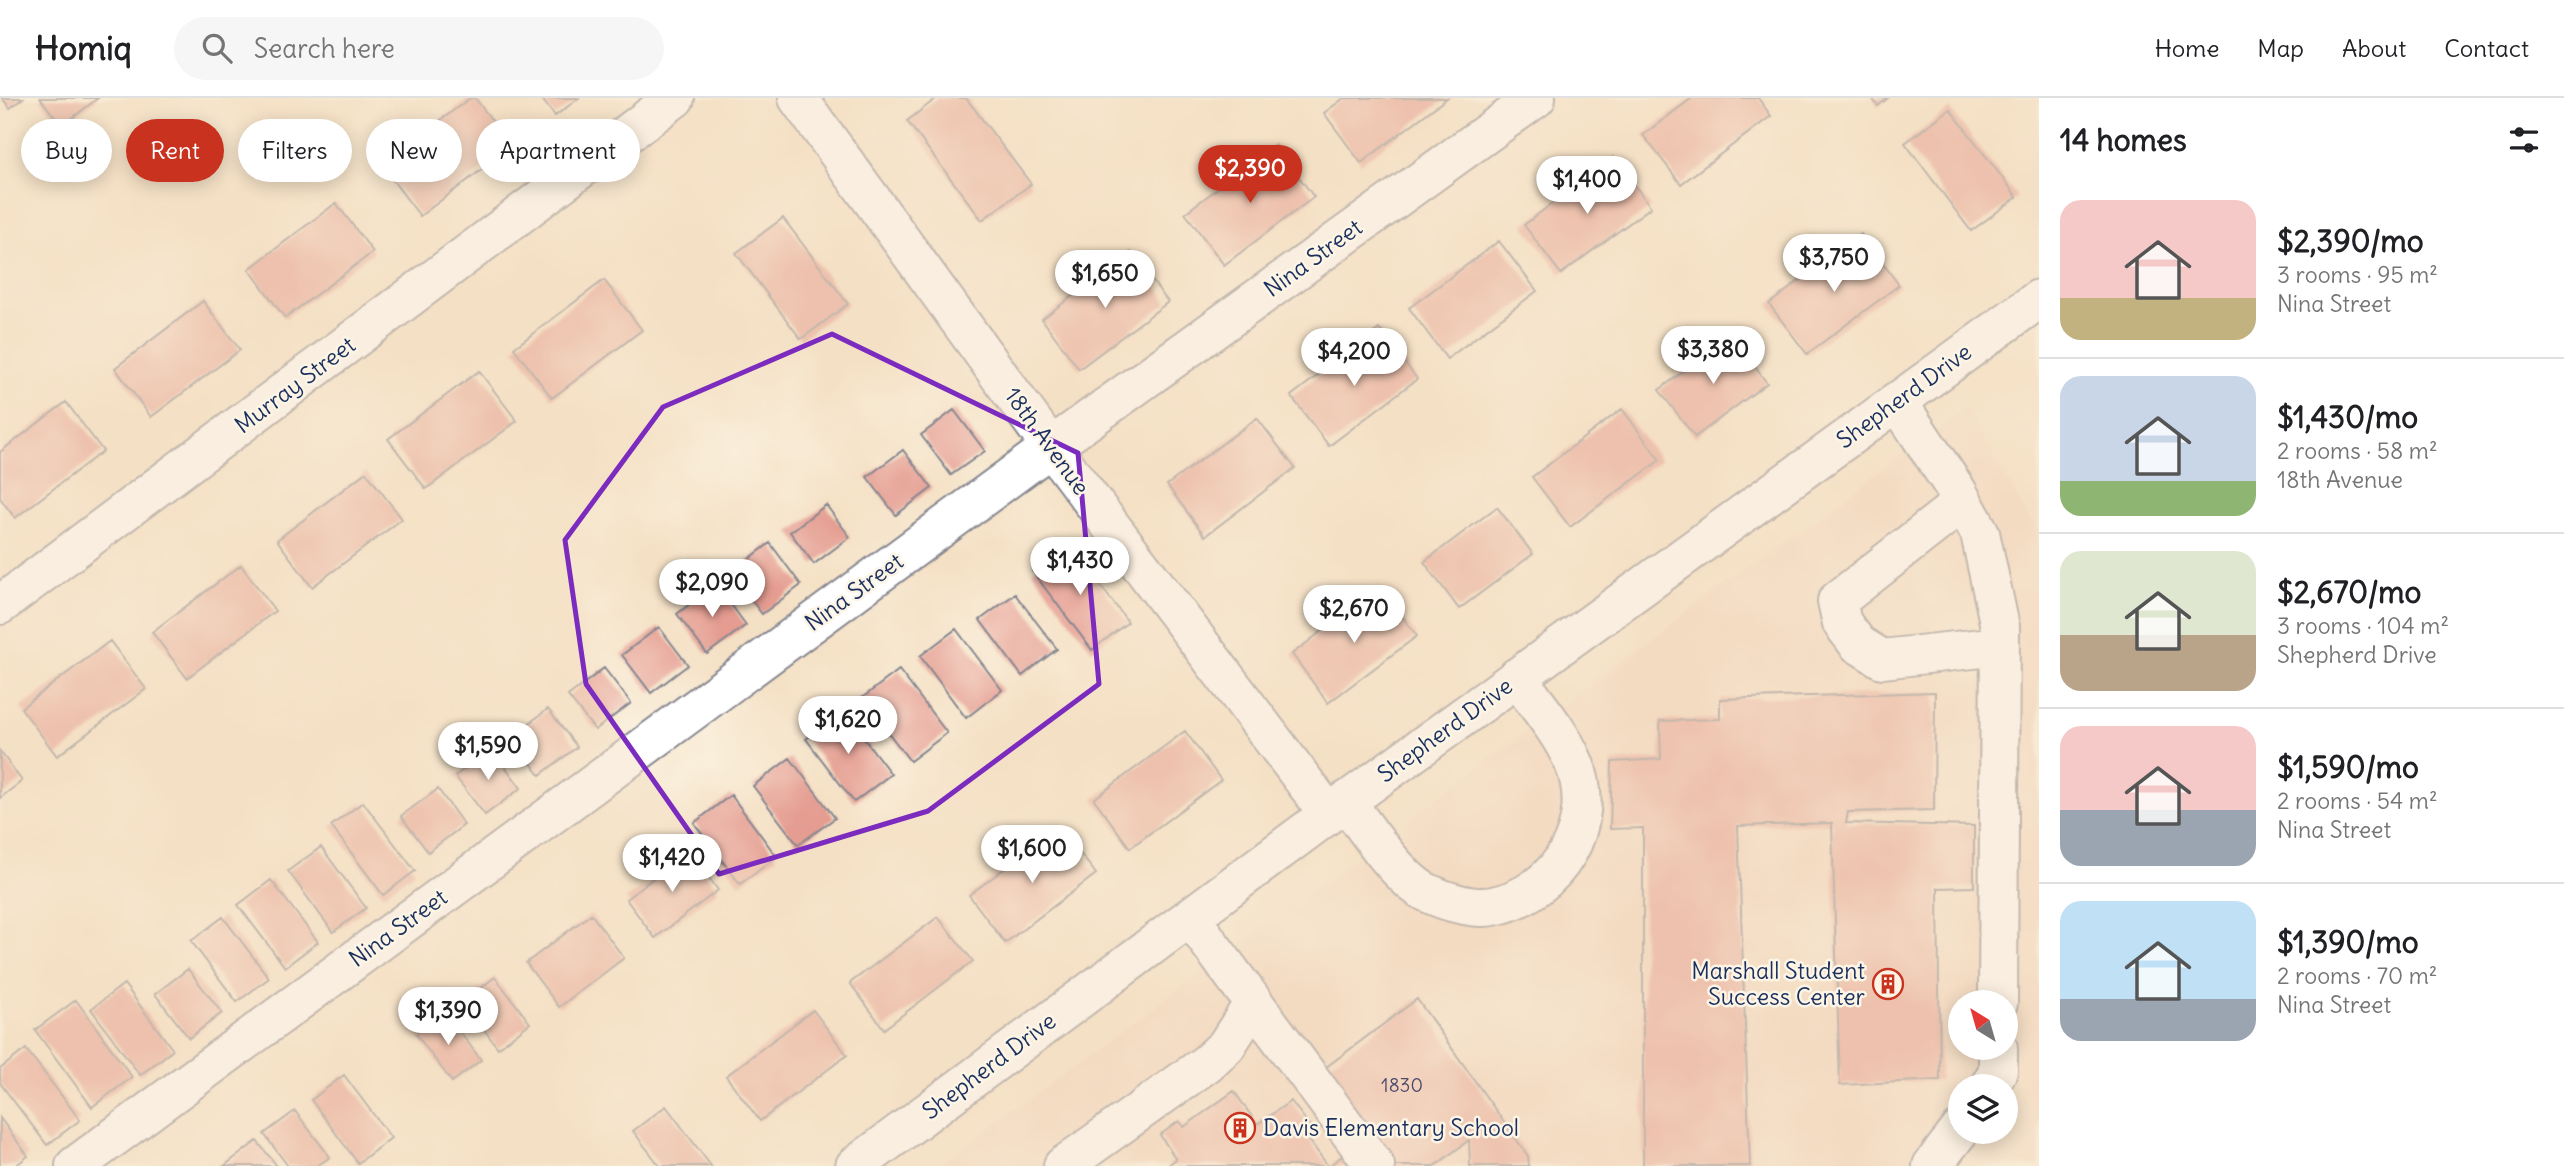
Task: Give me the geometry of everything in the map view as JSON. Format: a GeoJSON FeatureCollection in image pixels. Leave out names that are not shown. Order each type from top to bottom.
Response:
{"type":"FeatureCollection","features":[{"type":"Feature","properties":{"kind":"street","name":"Murray Street"},"geometry":{"type":"LineString","coordinates":[[0,605],[675,98]]}},
{"type":"Feature","properties":{"kind":"street","name":"18th Avenue"},"geometry":{"type":"LineString","coordinates":[[798,98],[1051,447],[1337,807],[1423,891],[1457,904],[1491,907],[1530,894],[1559,869],[1579,832],[1581,791],[1574,762],[1517,677]]}},
{"type":"Feature","properties":{"kind":"street","name":"Nina Street"},"geometry":{"type":"LineString","coordinates":[[75,1166],[1051,447],[1536,98]]}},
{"type":"Feature","properties":{"kind":"street","name":"Shepherd Drive"},"geometry":{"type":"LineString","coordinates":[[855,1166],[1337,807],[2039,299]]}},
{"type":"Feature","properties":{"kind":"street"},"geometry":{"type":"LineString","coordinates":[[1897,401],[1963,502],[1980,533],[2000,627],[1998,990]]}},
{"type":"Feature","properties":{"kind":"street"},"geometry":{"type":"LineString","coordinates":[[1963,502],[1837,601],[1842,623],[1858,645],[1882,659],[2000,646]]}},
{"type":"Feature","properties":{"kind":"street"},"geometry":{"type":"LineString","coordinates":[[1190,917],[1375,1166]]}},
{"type":"Feature","properties":{"kind":"street"},"geometry":{"type":"LineString","coordinates":[[1063,1166],[1206,1063],[1226,1045],[1253,1004]]}},
{"type":"Feature","properties":{"kind":"street"},"geometry":{"type":"LineString","coordinates":[[1932,1166],[1949,1144]]}},
{"type":"Feature","properties":{"kind":"highlighted area"},"geometry":{"type":"Polygon","coordinates":[[[832,334],[1078,453],[1099,684],[928,811],[719,874],[586,684],[565,540],[663,407],[832,334]]]}},
{"type":"Feature","properties":{"kind":"shaded area"},"geometry":{"type":"Polygon","coordinates":[[[1965,408],[2039,535],[2039,1166],[939,1166],[1965,408]]]}},
{"type":"Feature","properties":{"kind":"building"},"geometry":{"type":"Polygon","coordinates":[[[2,98],[23,98],[10,108],[2,98]]]}},
{"type":"Feature","properties":{"kind":"building"},"geometry":{"type":"Polygon","coordinates":[[[40,98],[98,98],[71,119],[56,119],[40,98]]]}},
{"type":"Feature","properties":{"kind":"building"},"geometry":{"type":"Polygon","coordinates":[[[470,98],[475,98],[491,119],[476,119],[476,174],[420,216],[394,182],[462,182],[462,119],[442,119],[470,98]]]}},
{"type":"Feature","properties":{"kind":"building"},"geometry":{"type":"Polygon","coordinates":[[[541,98],[579,98],[555,116],[541,98]]]}},
{"type":"Feature","properties":{"kind":"building"},"geometry":{"type":"Polygon","coordinates":[[[937,98],[966,98],[1031,184],[982,220],[907,121],[937,98]]]}},
{"type":"Feature","properties":{"kind":"building"},"geometry":{"type":"Polygon","coordinates":[[[1344,98],[1447,98],[1361,163],[1324,113],[1344,98]]]}},
{"type":"Feature","properties":{"kind":"building"},"geometry":{"type":"Polygon","coordinates":[[[1692,98],[1758,98],[1771,116],[1681,184],[1643,135],[1692,98]]]}},
{"type":"Feature","properties":{"kind":"building"},"geometry":{"type":"Polygon","coordinates":[[[1872,98],[1888,98],[1878,106],[1872,98]]]}},
{"type":"Feature","properties":{"kind":"building"},"geometry":{"type":"Polygon","coordinates":[[[1950,109],[2017,197],[1971,231],[1905,143],[1950,109]]]}},
{"type":"Feature","properties":{"kind":"building"},"geometry":{"type":"Polygon","coordinates":[[[1275,145],[1314,197],[1224,265],[1185,213],[1275,145]]]}},
{"type":"Feature","properties":{"kind":"building"},"geometry":{"type":"Polygon","coordinates":[[[1613,157],[1651,207],[1561,274],[1524,225],[1613,157]]]}},
{"type":"Feature","properties":{"kind":"building"},"geometry":{"type":"Polygon","coordinates":[[[336,203],[373,252],[285,318],[249,269],[336,203]]]}},
{"type":"Feature","properties":{"kind":"building"},"geometry":{"type":"Polygon","coordinates":[[[783,218],[848,304],[801,339],[736,253],[783,218]]]}},
{"type":"Feature","properties":{"kind":"building"},"geometry":{"type":"Polygon","coordinates":[[[1861,234],[1899,285],[1807,354],[1769,304],[1861,234]]]}},
{"type":"Feature","properties":{"kind":"building"},"geometry":{"type":"Polygon","coordinates":[[[1499,241],[1537,291],[1447,359],[1409,308],[1499,241]]]}},
{"type":"Feature","properties":{"kind":"building"},"geometry":{"type":"Polygon","coordinates":[[[1131,252],[1168,302],[1079,369],[1042,319],[1131,252]]]}},
{"type":"Feature","properties":{"kind":"building"},"geometry":{"type":"Polygon","coordinates":[[[604,280],[642,330],[552,398],[514,348],[604,280]]]}},
{"type":"Feature","properties":{"kind":"building"},"geometry":{"type":"Polygon","coordinates":[[[203,301],[240,350],[151,417],[115,368],[203,301]]]}},
{"type":"Feature","properties":{"kind":"building"},"geometry":{"type":"Polygon","coordinates":[[[1379,329],[1417,379],[1329,446],[1291,396],[1379,329]]]}},
{"type":"Feature","properties":{"kind":"building"},"geometry":{"type":"Polygon","coordinates":[[[1731,335],[1767,383],[1695,437],[1659,390],[1731,335]]]}},
{"type":"Feature","properties":{"kind":"building"},"geometry":{"type":"Polygon","coordinates":[[[479,371],[517,421],[426,489],[388,439],[479,371]]]}},
{"type":"Feature","properties":{"kind":"building"},"geometry":{"type":"Polygon","coordinates":[[[66,402],[103,451],[15,518],[0,498],[0,452],[66,402]]]}},
{"type":"Feature","properties":{"kind":"building"},"geometry":{"type":"Polygon","coordinates":[[[1622,409],[1660,460],[1570,527],[1532,477],[1622,409]]]}},
{"type":"Feature","properties":{"kind":"building"},"geometry":{"type":"Polygon","coordinates":[[[954,410],[985,451],[951,475],[921,435],[954,410]]]}},
{"type":"Feature","properties":{"kind":"building"},"geometry":{"type":"Polygon","coordinates":[[[1257,418],[1295,468],[1205,536],[1167,485],[1257,418]]]}},
{"type":"Feature","properties":{"kind":"building"},"geometry":{"type":"Polygon","coordinates":[[[903,450],[932,488],[896,515],[867,477],[903,450]]]}},
{"type":"Feature","properties":{"kind":"building"},"geometry":{"type":"Polygon","coordinates":[[[366,472],[402,519],[312,587],[277,540],[366,472]]]}},
{"type":"Feature","properties":{"kind":"building"},"geometry":{"type":"Polygon","coordinates":[[[826,505],[850,537],[814,564],[790,532],[826,505]]]}},
{"type":"Feature","properties":{"kind":"building"},"geometry":{"type":"Polygon","coordinates":[[[1497,507],[1533,554],[1459,609],[1424,562],[1497,507]]]}},
{"type":"Feature","properties":{"kind":"building"},"geometry":{"type":"Polygon","coordinates":[[[770,543],[801,585],[762,614],[731,573],[770,543]]]}},
{"type":"Feature","properties":{"kind":"building"},"geometry":{"type":"Polygon","coordinates":[[[1069,544],[1128,622],[1092,650],[1032,571],[1069,544]]]}},
{"type":"Feature","properties":{"kind":"building"},"geometry":{"type":"Polygon","coordinates":[[[241,565],[275,611],[187,678],[152,632],[241,565]]]}},
{"type":"Feature","properties":{"kind":"building"},"geometry":{"type":"Polygon","coordinates":[[[716,584],[746,625],[707,654],[677,614],[716,584]]]}},
{"type":"Feature","properties":{"kind":"building"},"geometry":{"type":"Polygon","coordinates":[[[1380,587],[1417,636],[1328,703],[1292,654],[1380,587]]]}},
{"type":"Feature","properties":{"kind":"building"},"geometry":{"type":"Polygon","coordinates":[[[1015,594],[1057,649],[1022,676],[980,620],[1015,594]]]}},
{"type":"Feature","properties":{"kind":"building"},"geometry":{"type":"Polygon","coordinates":[[[659,627],[688,665],[651,693],[622,655],[659,627]]]}},
{"type":"Feature","properties":{"kind":"building"},"geometry":{"type":"Polygon","coordinates":[[[956,629],[1002,690],[966,718],[920,656],[956,629]]]}},
{"type":"Feature","properties":{"kind":"building"},"geometry":{"type":"Polygon","coordinates":[[[110,641],[146,689],[57,756],[21,708],[110,641]]]}},
{"type":"Feature","properties":{"kind":"building"},"geometry":{"type":"Polygon","coordinates":[[[604,668],[631,703],[595,730],[568,696],[604,668]]]}},
{"type":"Feature","properties":{"kind":"building"},"geometry":{"type":"Polygon","coordinates":[[[899,670],[947,733],[910,761],[862,698],[899,670]]]}},
{"type":"Feature","properties":{"kind":"building","name":"Marshall Student Success Center"},"geometry":{"type":"Polygon","coordinates":[[[1935,692],[1934,810],[1848,812],[1846,823],[1974,826],[1974,887],[1938,888],[1940,1080],[1840,1085],[1832,823],[1738,826],[1750,1166],[1643,1166],[1643,828],[1610,829],[1612,762],[1661,759],[1660,721],[1720,719],[1720,699],[1935,692]]]}},
{"type":"Feature","properties":{"kind":"building"},"geometry":{"type":"Polygon","coordinates":[[[548,709],[577,747],[540,775],[511,737],[548,709]]]}},
{"type":"Feature","properties":{"kind":"building"},"geometry":{"type":"Polygon","coordinates":[[[843,711],[891,774],[854,802],[806,739],[843,711]]]}},
{"type":"Feature","properties":{"kind":"building"},"geometry":{"type":"Polygon","coordinates":[[[1185,731],[1221,780],[1130,848],[1094,799],[1185,731]]]}},
{"type":"Feature","properties":{"kind":"building"},"geometry":{"type":"Polygon","coordinates":[[[492,749],[521,788],[485,815],[455,776],[492,749]]]}},
{"type":"Feature","properties":{"kind":"building"},"geometry":{"type":"Polygon","coordinates":[[[0,751],[22,781],[0,798],[0,751]]]}},
{"type":"Feature","properties":{"kind":"building"},"geometry":{"type":"Polygon","coordinates":[[[790,758],[835,818],[798,845],[753,786],[790,758]]]}},
{"type":"Feature","properties":{"kind":"building"},"geometry":{"type":"Polygon","coordinates":[[[438,789],[464,825],[428,852],[401,816],[438,789]]]}},
{"type":"Feature","properties":{"kind":"building"},"geometry":{"type":"Polygon","coordinates":[[[731,795],[777,857],[740,884],[694,823],[731,795]]]}},
{"type":"Feature","properties":{"kind":"building"},"geometry":{"type":"Polygon","coordinates":[[[363,802],[415,871],[383,895],[331,826],[363,802]]]}},
{"type":"Feature","properties":{"kind":"building"},"geometry":{"type":"Polygon","coordinates":[[[1060,827],[1096,874],[1005,943],[969,895],[1060,827]]]}},
{"type":"Feature","properties":{"kind":"building"},"geometry":{"type":"Polygon","coordinates":[[[321,847],[366,908],[333,932],[288,871],[321,847]]]}},
{"type":"Feature","properties":{"kind":"building"},"geometry":{"type":"Polygon","coordinates":[[[689,851],[718,890],[655,938],[626,899],[689,851]]]}},
{"type":"Feature","properties":{"kind":"building"},"geometry":{"type":"Polygon","coordinates":[[[271,880],[318,942],[285,967],[238,905],[271,880]]]}},
{"type":"Feature","properties":{"kind":"building"},"geometry":{"type":"Polygon","coordinates":[[[591,914],[624,958],[559,1007],[526,963],[591,914]]]}},
{"type":"Feature","properties":{"kind":"building"},"geometry":{"type":"Polygon","coordinates":[[[223,917],[269,978],[237,1002],[191,941],[223,917]]]}},
{"type":"Feature","properties":{"kind":"building"},"geometry":{"type":"Polygon","coordinates":[[[938,917],[973,961],[884,1029],[850,983],[938,917]]]}},
{"type":"Feature","properties":{"kind":"building"},"geometry":{"type":"Polygon","coordinates":[[[188,969],[222,1013],[189,1038],[155,994],[188,969]]]}},
{"type":"Feature","properties":{"kind":"building"},"geometry":{"type":"Polygon","coordinates":[[[495,977],[530,1023],[498,1048],[463,1002],[495,977]]]}},
{"type":"Feature","properties":{"kind":"building"},"geometry":{"type":"Polygon","coordinates":[[[124,984],[173,1050],[140,1075],[91,1009],[124,984]]]}},
{"type":"Feature","properties":{"kind":"building"},"geometry":{"type":"Polygon","coordinates":[[[1417,999],[1528,1156],[1529,1166],[1470,1166],[1469,1140],[1435,1166],[1385,1166],[1317,1074],[1417,999]]]}},
{"type":"Feature","properties":{"kind":"building"},"geometry":{"type":"Polygon","coordinates":[[[76,1000],[132,1077],[92,1107],[35,1030],[76,1000]]]}},
{"type":"Feature","properties":{"kind":"building"},"geometry":{"type":"Polygon","coordinates":[[[813,1010],[847,1055],[760,1121],[726,1076],[813,1010]]]}},
{"type":"Feature","properties":{"kind":"building"},"geometry":{"type":"Polygon","coordinates":[[[445,1012],[481,1060],[452,1082],[416,1034],[445,1012]]]}},
{"type":"Feature","properties":{"kind":"building"},"geometry":{"type":"Polygon","coordinates":[[[26,1049],[80,1120],[47,1145],[0,1083],[0,1069],[26,1049]]]}},
{"type":"Feature","properties":{"kind":"building"},"geometry":{"type":"Polygon","coordinates":[[[344,1075],[391,1138],[358,1163],[311,1100],[344,1075]]]}},
{"type":"Feature","properties":{"kind":"building","name":"Davis Elementary School"},"geometry":{"type":"Polygon","coordinates":[[[1234,1091],[1257,1124],[1291,1101],[1313,1130],[1306,1136],[1328,1166],[1167,1166],[1176,1159],[1160,1135],[1179,1121],[1184,1127],[1234,1091]]]}},
{"type":"Feature","properties":{"kind":"building"},"geometry":{"type":"Polygon","coordinates":[[[666,1106],[711,1166],[660,1166],[633,1131],[666,1106]]]}},
{"type":"Feature","properties":{"kind":"building"},"geometry":{"type":"Polygon","coordinates":[[[295,1111],[330,1157],[317,1166],[288,1166],[264,1134],[295,1111]]]}},
{"type":"Feature","properties":{"kind":"building"},"geometry":{"type":"Polygon","coordinates":[[[0,1118],[28,1156],[15,1166],[0,1166],[0,1118]]]}},
{"type":"Feature","properties":{"kind":"building"},"geometry":{"type":"Polygon","coordinates":[[[257,1141],[277,1166],[224,1166],[257,1141]]]}},
{"type":"Feature","properties":{"kind":"building","name":"Davis Elementary School"},"geometry":{"type":"Polygon","coordinates":[[[1342,1156],[1349,1166],[1329,1166],[1342,1156]]]}},
{"type":"Feature","properties":{"kind":"place","name":"Marshall Student Success Center"},"geometry":{"type":"Point","coordinates":[1888,984]}},
{"type":"Feature","properties":{"kind":"place","name":"Davis Elementary School"},"geometry":{"type":"Point","coordinates":[1240,1128]}}]}
